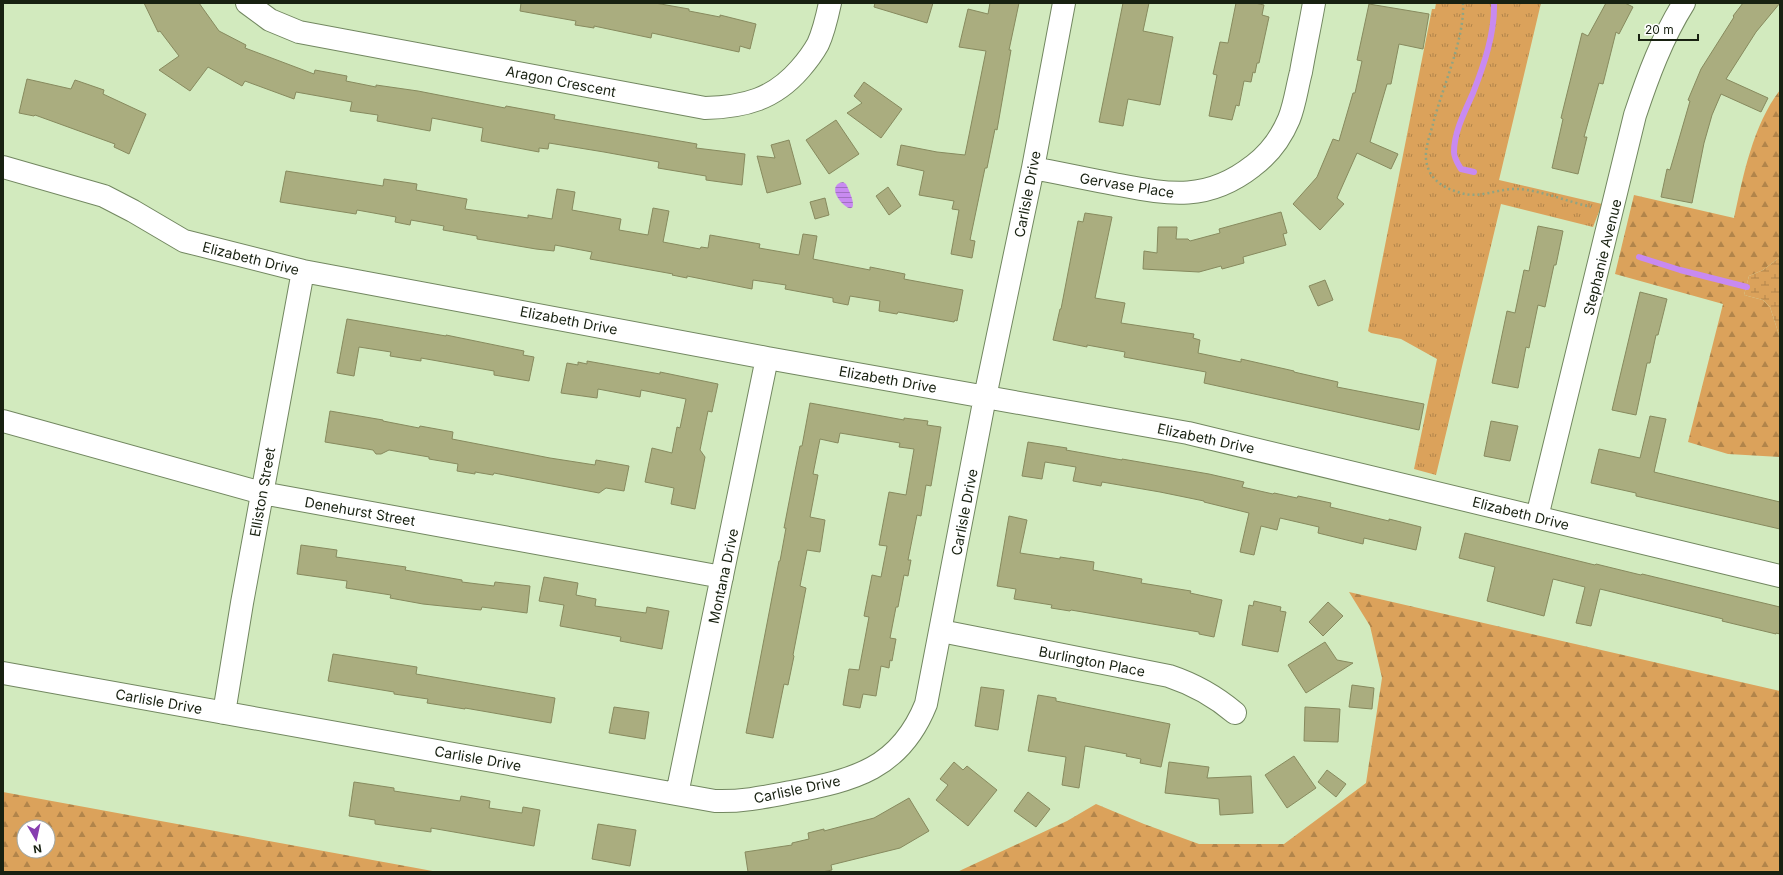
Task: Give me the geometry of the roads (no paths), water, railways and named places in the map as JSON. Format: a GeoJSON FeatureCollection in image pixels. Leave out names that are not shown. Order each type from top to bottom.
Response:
{"type":"FeatureCollection","features":[{"type":"Feature","properties":{"kind":"street","name":"Aragon Crescent"},"geometry":{"type":"LineString","coordinates":[[248,3],[270,20],[299,32],[711,108],[740,105],[762,99],[773,93],[791,79],[809,58],[817,45],[830,3]]}},
{"type":"Feature","properties":{"kind":"street","name":"Carlisle Drive"},"geometry":{"type":"LineString","coordinates":[[3,673],[715,801],[730,802],[748,800],[834,783],[867,771],[881,763],[904,744],[920,720],[926,704],[985,397],[1033,168],[1064,3]]}},
{"type":"Feature","properties":{"kind":"street","name":"Gervase Place"},"geometry":{"type":"LineString","coordinates":[[1033,168],[1171,194],[1204,191],[1219,186],[1240,175],[1261,160],[1269,151],[1277,141],[1289,119],[1296,94],[1314,3]]}},
{"type":"Feature","properties":{"kind":"street","name":"Stephanie Avenue"},"geometry":{"type":"LineString","coordinates":[[1537,517],[1613,212],[1635,115],[1646,81],[1668,31],[1684,3]]}},
{"type":"Feature","properties":{"kind":"street","name":"Elizabeth Drive"},"geometry":{"type":"LineString","coordinates":[[3,167],[104,196],[184,241],[303,271],[768,358],[1188,433],[1780,576]]}},
{"type":"Feature","properties":{"kind":"street","name":"Elliston Street"},"geometry":{"type":"LineString","coordinates":[[224,713],[262,493],[303,271]]}},
{"type":"Feature","properties":{"kind":"street","name":"Montana Drive"},"geometry":{"type":"LineString","coordinates":[[677,794],[768,358]]}},
{"type":"Feature","properties":{"kind":"street","name":"Denehurst Street"},"geometry":{"type":"LineString","coordinates":[[3,421],[262,493],[722,577]]}},
{"type":"Feature","properties":{"kind":"street","name":"Burlington Place"},"geometry":{"type":"LineString","coordinates":[[941,632],[1168,676],[1199,688],[1235,713]]}},
{"type":"Feature","properties":{"kind":"waterway"},"geometry":{"type":"LineString","coordinates":[[1474,172],[1461,169],[1456,161],[1454,144],[1460,122],[1473,93],[1485,60],[1493,26],[1494,3]]}},
{"type":"Feature","properties":{"kind":"waterway"},"geometry":{"type":"LineString","coordinates":[[1639,257],[1680,270],[1747,287]]}}]}
